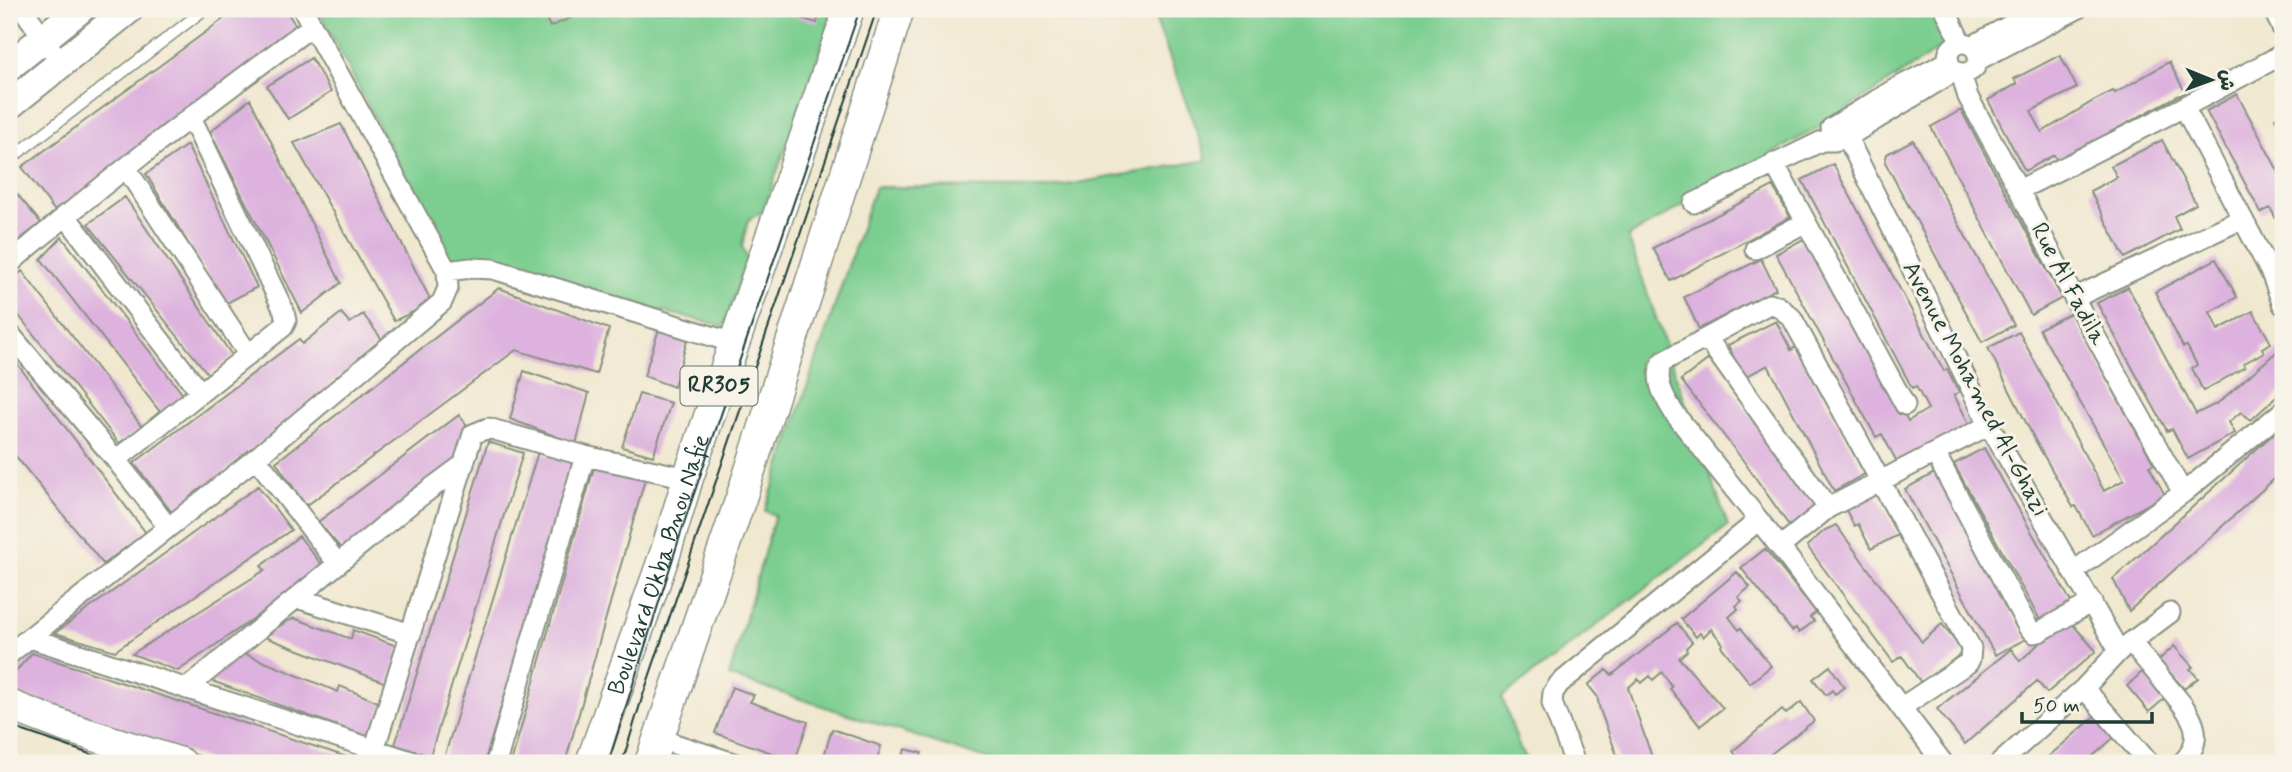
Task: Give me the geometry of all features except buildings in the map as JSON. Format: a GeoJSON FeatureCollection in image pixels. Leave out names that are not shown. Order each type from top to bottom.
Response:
{"type":"FeatureCollection","features":[{"type":"Feature","properties":{"kind":"main road"},"geometry":{"type":"LineString","coordinates":[[9,66],[80,9]]}},
{"type":"Feature","properties":{"kind":"main road"},"geometry":{"type":"LineString","coordinates":[[9,105],[130,9]]}},
{"type":"Feature","properties":{"kind":"main road","name":"Boulevard Okba Bnou Nafie"},"geometry":{"type":"LineString","coordinates":[[591,763],[666,551],[688,478],[849,9]]}},
{"type":"Feature","properties":{"kind":"main road","name":"RR305"},"geometry":{"type":"LineString","coordinates":[[654,751],[729,533],[899,9]]}},
{"type":"Feature","properties":{"kind":"main road"},"geometry":{"type":"LineString","coordinates":[[9,705],[66,727],[181,763]]}},
{"type":"Feature","properties":{"kind":"street"},"geometry":{"type":"LineString","coordinates":[[23,9],[61,62]]}},
{"type":"Feature","properties":{"kind":"street"},"geometry":{"type":"LineString","coordinates":[[1694,203],[1822,141],[1828,130],[1843,130],[1893,90],[1955,68],[1970,71],[1970,50],[1945,9]]}},
{"type":"Feature","properties":{"kind":"street"},"geometry":{"type":"LineString","coordinates":[[1970,50],[2039,9]]}},
{"type":"Feature","properties":{"kind":"street"},"geometry":{"type":"LineString","coordinates":[[1955,68],[1951,50],[1970,50],[2077,9]]}},
{"type":"Feature","properties":{"kind":"street"},"geometry":{"type":"LineString","coordinates":[[2273,9],[2283,30]]}},
{"type":"Feature","properties":{"kind":"street"},"geometry":{"type":"LineString","coordinates":[[9,264],[65,215],[191,117],[308,17],[447,271],[448,288],[442,302],[256,458],[9,654]]}},
{"type":"Feature","properties":{"kind":"street"},"geometry":{"type":"LineString","coordinates":[[2019,190],[2283,54]]}},
{"type":"Feature","properties":{"kind":"street","name":"Rue Al Fadila"},"geometry":{"type":"LineString","coordinates":[[1955,68],[2074,298],[2183,493]]}},
{"type":"Feature","properties":{"kind":"street"},"geometry":{"type":"LineString","coordinates":[[2184,107],[2242,219],[2277,271],[2283,305]]}},
{"type":"Feature","properties":{"kind":"street"},"geometry":{"type":"LineString","coordinates":[[116,460],[283,327],[286,321],[284,311],[191,117]]}},
{"type":"Feature","properties":{"kind":"street","name":"Avenue Mohamed Al-Ghazi"},"geometry":{"type":"LineString","coordinates":[[1843,130],[1989,425],[2092,602],[2125,647],[2186,708],[2194,722],[2194,743],[2190,754],[2182,763]]}},
{"type":"Feature","properties":{"kind":"street"},"geometry":{"type":"LineString","coordinates":[[1774,163],[1905,405]]}},
{"type":"Feature","properties":{"kind":"street"},"geometry":{"type":"LineString","coordinates":[[126,168],[248,354]]}},
{"type":"Feature","properties":{"kind":"street"},"geometry":{"type":"LineString","coordinates":[[65,215],[200,392]]}},
{"type":"Feature","properties":{"kind":"street"},"geometry":{"type":"LineString","coordinates":[[2074,298],[2242,219]]}},
{"type":"Feature","properties":{"kind":"street"},"geometry":{"type":"LineString","coordinates":[[1755,250],[1806,222]]}},
{"type":"Feature","properties":{"kind":"street"},"geometry":{"type":"LineString","coordinates":[[447,271],[493,269],[734,343]]}},
{"type":"Feature","properties":{"kind":"street"},"geometry":{"type":"LineString","coordinates":[[1902,708],[1968,663],[1971,648],[1791,318],[1775,304],[1769,304],[1662,362],[1658,379],[1674,413],[1780,547],[1942,763]]}},
{"type":"Feature","properties":{"kind":"street"},"geometry":{"type":"LineString","coordinates":[[9,333],[116,460],[168,527]]}},
{"type":"Feature","properties":{"kind":"street"},"geometry":{"type":"LineString","coordinates":[[1707,338],[1828,508]]}},
{"type":"Feature","properties":{"kind":"street"},"geometry":{"type":"LineString","coordinates":[[2074,571],[2183,493],[2283,411]]}},
{"type":"Feature","properties":{"kind":"street"},"geometry":{"type":"LineString","coordinates":[[1780,547],[1828,508],[1989,425]]}},
{"type":"Feature","properties":{"kind":"street"},"geometry":{"type":"LineString","coordinates":[[374,750],[474,435],[488,428],[586,456],[688,478]]}},
{"type":"Feature","properties":{"kind":"street"},"geometry":{"type":"LineString","coordinates":[[1935,453],[2028,627],[2034,633],[2092,602]]}},
{"type":"Feature","properties":{"kind":"street"},"geometry":{"type":"LineString","coordinates":[[496,763],[586,456]]}},
{"type":"Feature","properties":{"kind":"street"},"geometry":{"type":"LineString","coordinates":[[256,458],[338,564]]}},
{"type":"Feature","properties":{"kind":"street"},"geometry":{"type":"LineString","coordinates":[[186,689],[414,501],[464,464]]}},
{"type":"Feature","properties":{"kind":"street"},"geometry":{"type":"LineString","coordinates":[[1576,763],[1552,703],[1553,693],[1559,684],[1759,520]]}},
{"type":"Feature","properties":{"kind":"street"},"geometry":{"type":"LineString","coordinates":[[297,598],[411,634]]}},
{"type":"Feature","properties":{"kind":"street"},"geometry":{"type":"LineString","coordinates":[[2000,763],[2084,688],[2125,647],[2170,613]]}},
{"type":"Feature","properties":{"kind":"street"},"geometry":{"type":"LineString","coordinates":[[30,638],[417,763]]}},
{"type":"Feature","properties":{"kind":"street"},"geometry":{"type":"LineString","coordinates":[[2084,688],[2149,763]]}},
{"type":"Feature","properties":{"kind":"street"},"geometry":{"type":"LineString","coordinates":[[654,751],[734,763]]}},
{"type":"Feature","properties":{"kind":"lane"},"geometry":{"type":"LineString","coordinates":[[9,160],[205,9]]}},
{"type":"Feature","properties":{"kind":"green space"},"geometry":{"type":"Polygon","coordinates":[[[318,9],[835,9],[763,211],[748,220],[742,246],[747,257],[724,326],[448,260],[318,9]]]}},
{"type":"Feature","properties":{"kind":"green space"},"geometry":{"type":"Polygon","coordinates":[[[1152,9],[1944,9],[1959,36],[1824,124],[1628,237],[1728,526],[1502,697],[1520,749],[1530,763],[999,763],[729,676],[775,515],[765,511],[875,187],[1049,188],[1207,160],[1152,9]]]}},
{"type":"Feature","properties":{"kind":"tram line"},"geometry":{"type":"LineString","coordinates":[[608,763],[686,517],[860,9]]}},
{"type":"Feature","properties":{"kind":"tram line"},"geometry":{"type":"LineString","coordinates":[[622,763],[877,9]]}},
{"type":"Feature","properties":{"kind":"tram line"},"geometry":{"type":"LineString","coordinates":[[9,726],[116,763]]}}]}
